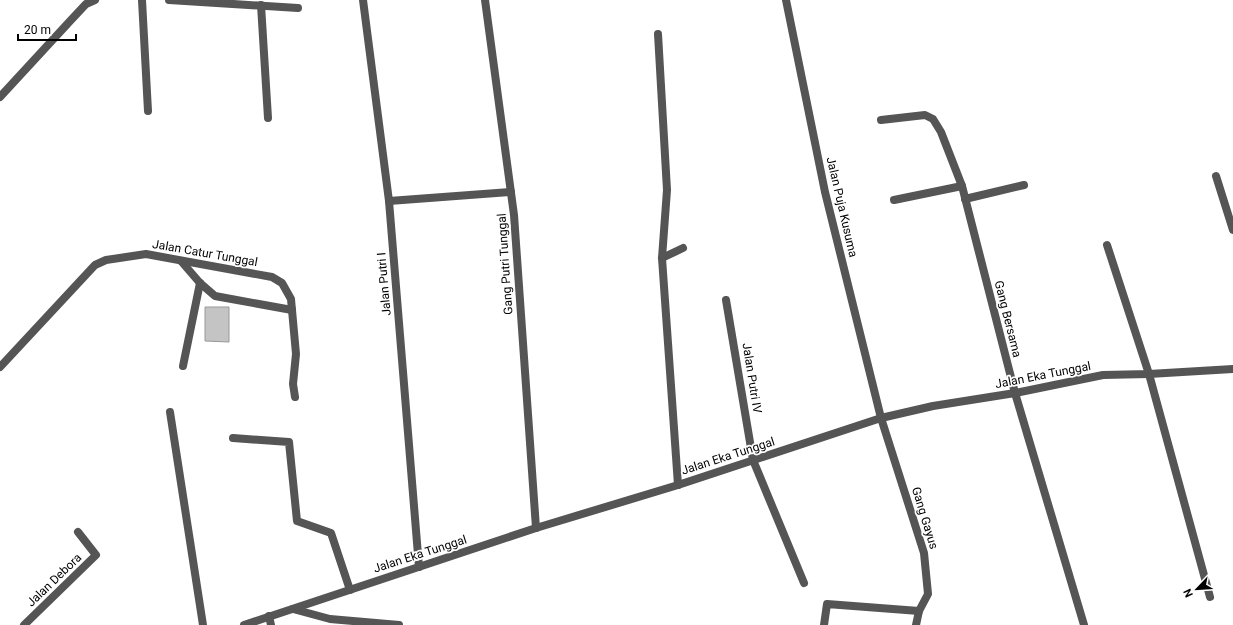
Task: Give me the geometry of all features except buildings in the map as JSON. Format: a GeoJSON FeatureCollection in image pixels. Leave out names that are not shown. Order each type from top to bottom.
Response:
{"type":"FeatureCollection","features":[{"type":"Feature","properties":{"kind":"street"},"geometry":{"type":"LineString","coordinates":[[0,97],[81,9],[86,4],[95,0]]}},
{"type":"Feature","properties":{"kind":"street"},"geometry":{"type":"LineString","coordinates":[[142,0],[148,111]]}},
{"type":"Feature","properties":{"kind":"street"},"geometry":{"type":"LineString","coordinates":[[169,0],[298,8]]}},
{"type":"Feature","properties":{"kind":"street","name":"Jalan Putri I"},"geometry":{"type":"LineString","coordinates":[[363,0],[389,201],[419,567]]}},
{"type":"Feature","properties":{"kind":"street","name":"Gang Putri Tunggal"},"geometry":{"type":"LineString","coordinates":[[485,0],[514,215],[536,528]]}},
{"type":"Feature","properties":{"kind":"street","name":"Jalan Puja Kusuma"},"geometry":{"type":"LineString","coordinates":[[786,0],[825,192],[881,418]]}},
{"type":"Feature","properties":{"kind":"street"},"geometry":{"type":"LineString","coordinates":[[261,5],[268,118]]}},
{"type":"Feature","properties":{"kind":"street"},"geometry":{"type":"LineString","coordinates":[[658,34],[667,190],[662,258],[678,485]]}},
{"type":"Feature","properties":{"kind":"street","name":"Gang Bersama"},"geometry":{"type":"LineString","coordinates":[[881,120],[925,115],[933,119],[941,132],[962,186],[1015,393],[1084,625]]}},
{"type":"Feature","properties":{"kind":"street"},"geometry":{"type":"LineString","coordinates":[[1216,176],[1233,230]]}},
{"type":"Feature","properties":{"kind":"street"},"geometry":{"type":"LineString","coordinates":[[965,199],[1024,185]]}},
{"type":"Feature","properties":{"kind":"street"},"geometry":{"type":"LineString","coordinates":[[894,200],[962,186]]}},
{"type":"Feature","properties":{"kind":"street"},"geometry":{"type":"LineString","coordinates":[[389,201],[510,192]]}},
{"type":"Feature","properties":{"kind":"street"},"geometry":{"type":"LineString","coordinates":[[1106,245],[1149,374],[1210,597]]}},
{"type":"Feature","properties":{"kind":"street"},"geometry":{"type":"LineString","coordinates":[[662,258],[683,248]]}},
{"type":"Feature","properties":{"kind":"street","name":"Jalan Catur Tunggal"},"geometry":{"type":"LineString","coordinates":[[0,366],[95,265],[106,260],[146,254],[272,277],[282,283],[291,299],[292,310]]}},
{"type":"Feature","properties":{"kind":"street"},"geometry":{"type":"LineString","coordinates":[[181,261],[200,283],[215,296],[292,310],[296,354],[293,384],[295,397]]}},
{"type":"Feature","properties":{"kind":"street"},"geometry":{"type":"LineString","coordinates":[[183,366],[200,283]]}},
{"type":"Feature","properties":{"kind":"street","name":"Jalan Putri IV"},"geometry":{"type":"LineString","coordinates":[[726,300],[753,460],[804,583]]}},
{"type":"Feature","properties":{"kind":"street","name":"Jalan Eka Tunggal"},"geometry":{"type":"LineString","coordinates":[[244,625],[536,528],[678,485],[881,418],[933,406],[1015,393],[1103,375],[1233,369]]}},
{"type":"Feature","properties":{"kind":"street"},"geometry":{"type":"LineString","coordinates":[[170,412],[203,625]]}},
{"type":"Feature","properties":{"kind":"street","name":"Gang Gayus"},"geometry":{"type":"LineString","coordinates":[[881,418],[924,553],[928,594],[919,611],[916,625]]}},
{"type":"Feature","properties":{"kind":"street"},"geometry":{"type":"LineString","coordinates":[[233,438],[289,442],[297,521],[331,533],[350,590]]}},
{"type":"Feature","properties":{"kind":"street","name":"Jalan Debora"},"geometry":{"type":"LineString","coordinates":[[24,625],[96,555],[78,532]]}},
{"type":"Feature","properties":{"kind":"street"},"geometry":{"type":"LineString","coordinates":[[824,625],[827,604],[919,611]]}},
{"type":"Feature","properties":{"kind":"street"},"geometry":{"type":"LineString","coordinates":[[292,609],[330,619],[399,625]]}},
{"type":"Feature","properties":{"kind":"street"},"geometry":{"type":"LineString","coordinates":[[269,616],[271,625]]}}]}
